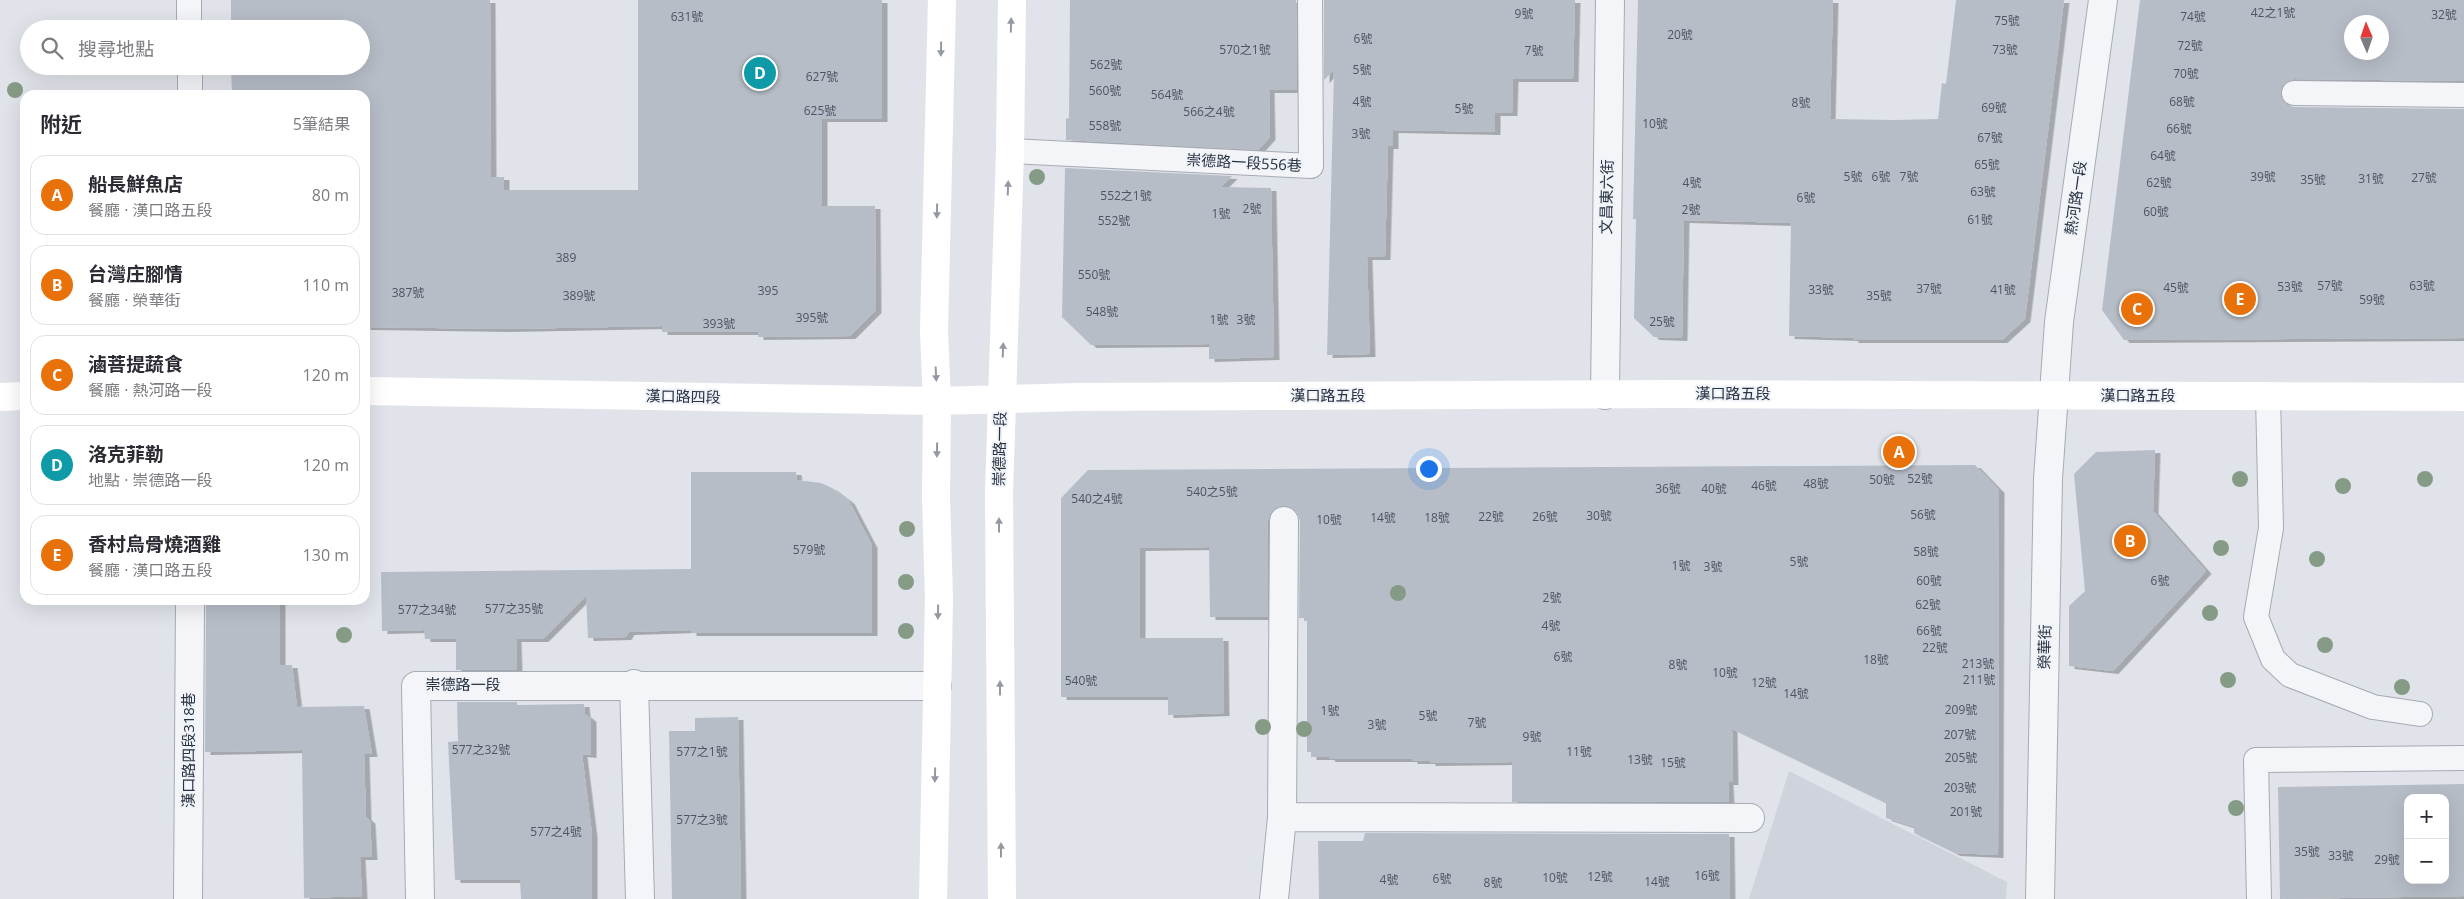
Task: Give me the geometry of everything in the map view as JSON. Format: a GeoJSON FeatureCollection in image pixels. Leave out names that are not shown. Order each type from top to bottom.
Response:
{"type":"FeatureCollection","features":[{"type":"Feature","properties":{"kind":"street"},"geometry":{"type":"LineString","coordinates":[[933,899],[937,686],[938,401],[934,331],[942,0]]}},
{"type":"Feature","properties":{"kind":"street","name":"崇德路一段"},"geometry":{"type":"LineString","coordinates":[[1002,899],[999,504],[1010,151],[1012,0]]}},
{"type":"Feature","properties":{"kind":"street","name":"文昌東六街"},"geometry":{"type":"LineString","coordinates":[[1605,395],[1610,0]]}},
{"type":"Feature","properties":{"kind":"street","name":"熱河路一段"},"geometry":{"type":"LineString","coordinates":[[2056,396],[2059,322],[2103,0]]}},
{"type":"Feature","properties":{"kind":"street","name":"漢口路四段"},"geometry":{"type":"LineString","coordinates":[[370,391],[938,401],[1001,399]]}},
{"type":"Feature","properties":{"kind":"street","name":"漢口路五段"},"geometry":{"type":"LineString","coordinates":[[1001,399],[1605,395],[2464,397]]}},
{"type":"Feature","properties":{"kind":"street"},"geometry":{"type":"LineString","coordinates":[[0,397],[20,396]]}},
{"type":"Feature","properties":{"kind":"street","name":"榮華街"},"geometry":{"type":"LineString","coordinates":[[2040,899],[2048,479],[2056,396]]}},
{"type":"Feature","properties":{"kind":"street"},"geometry":{"type":"LineString","coordinates":[[1274,899],[1282,818],[1284,520]]}},
{"type":"Feature","properties":{"kind":"street","name":"漢口路四段318巷"},"geometry":{"type":"LineString","coordinates":[[188,899],[190,605]]}},
{"type":"Feature","properties":{"kind":"street"},"geometry":{"type":"LineString","coordinates":[[634,684],[640,899]]}},
{"type":"Feature","properties":{"kind":"street","name":"崇德路一段"},"geometry":{"type":"LineString","coordinates":[[420,899],[416,686],[634,684],[937,686]]}},
{"type":"Feature","properties":{"kind":"street"},"geometry":{"type":"LineString","coordinates":[[1282,818],[1750,818]]}},
{"type":"Feature","properties":{"kind":"lane"},"geometry":{"type":"LineString","coordinates":[[189,0],[189,20]]}},
{"type":"Feature","properties":{"kind":"lane","name":"崇德路一段556巷"},"geometry":{"type":"LineString","coordinates":[[1010,151],[1311,166],[1310,0]]}},
{"type":"Feature","properties":{"kind":"lane"},"geometry":{"type":"LineString","coordinates":[[190,75],[190,90]]}},
{"type":"Feature","properties":{"kind":"lane"},"geometry":{"type":"LineString","coordinates":[[2294,93],[2464,95]]}},
{"type":"Feature","properties":{"kind":"lane"},"geometry":{"type":"LineString","coordinates":[[2268,396],[2271,528],[2256,617],[2273,659],[2290,675],[2373,707],[2420,714]]}},
{"type":"Feature","properties":{"kind":"lane"},"geometry":{"type":"LineString","coordinates":[[2259,899],[2256,760],[2464,758]]}},
{"type":"Feature","properties":{"kind":"shaded area"},"geometry":{"type":"Polygon","coordinates":[[[1789,771],[2007,882],[2006,899],[1749,899],[1789,771]]]}},
{"type":"Feature","properties":{"kind":"building"},"geometry":{"type":"Polygon","coordinates":[[[231,0],[490,0],[491,177],[504,177],[504,190],[638,190],[638,0],[882,0],[882,119],[822,119],[822,206],[875,206],[876,310],[850,336],[758,337],[758,332],[662,332],[662,326],[505,329],[370,327],[370,90],[232,90],[231,75],[370,75],[370,20],[231,20],[231,0]]]}},
{"type":"Feature","properties":{"kind":"building"},"geometry":{"type":"Polygon","coordinates":[[[1070,0],[1296,0],[1297,90],[1269,90],[1270,137],[1258,150],[1066,140],[1066,119],[1069,118],[1070,0]]]}},
{"type":"Feature","properties":{"kind":"building"},"geometry":{"type":"Polygon","coordinates":[[[1324,0],[1575,0],[1573,79],[1513,79],[1512,113],[1495,113],[1495,132],[1393,130],[1393,146],[1388,146],[1385,257],[1367,257],[1370,354],[1327,355],[1334,70],[1324,80],[1324,0]]]}},
{"type":"Feature","properties":{"kind":"building"},"geometry":{"type":"Polygon","coordinates":[[[1638,0],[1833,0],[1830,119],[1895,120],[1938,119],[1942,83],[1946,84],[1956,0],[2064,0],[2025,319],[2002,340],[1853,340],[1853,338],[1789,336],[1791,223],[1684,220],[1682,338],[1654,337],[1634,318],[1636,219],[1633,219],[1638,0]]]}},
{"type":"Feature","properties":{"kind":"building"},"geometry":{"type":"Polygon","coordinates":[[[2140,0],[2464,0],[2464,81],[2294,79],[2282,86],[2280,93],[2287,105],[2294,107],[2464,109],[2464,338],[2124,340],[2102,310],[2140,0]]]}},
{"type":"Feature","properties":{"kind":"building"},"geometry":{"type":"Polygon","coordinates":[[[1065,168],[1232,176],[1221,187],[1271,188],[1274,357],[1209,359],[1209,344],[1091,345],[1062,317],[1065,168]]]}},
{"type":"Feature","properties":{"kind":"building"},"geometry":{"type":"Polygon","coordinates":[[[2155,450],[2153,511],[2206,571],[2113,671],[2069,666],[2069,606],[2085,591],[2074,474],[2096,452],[2155,450]]]}},
{"type":"Feature","properties":{"kind":"building"},"geometry":{"type":"Polygon","coordinates":[[[1975,465],[1999,490],[1998,855],[1955,853],[1914,833],[1914,827],[1886,818],[1886,803],[1732,729],[1733,782],[1728,782],[1729,802],[1512,802],[1512,762],[1430,763],[1430,761],[1412,761],[1412,759],[1330,759],[1329,757],[1311,757],[1311,752],[1307,752],[1307,621],[1304,621],[1304,618],[1299,618],[1300,521],[1297,513],[1291,507],[1285,505],[1276,508],[1270,514],[1268,520],[1268,617],[1210,617],[1209,547],[1140,548],[1140,638],[1223,638],[1224,713],[1168,715],[1168,697],[1061,697],[1061,498],[1088,470],[1975,465]]]}},
{"type":"Feature","properties":{"kind":"building"},"geometry":{"type":"Polygon","coordinates":[[[691,472],[796,472],[797,480],[821,483],[832,488],[849,501],[872,545],[872,633],[691,633],[691,630],[629,632],[626,637],[588,638],[586,596],[543,639],[516,639],[517,670],[456,670],[456,639],[425,639],[424,630],[382,631],[381,572],[691,569],[691,472]]]}},
{"type":"Feature","properties":{"kind":"building"},"geometry":{"type":"Polygon","coordinates":[[[206,605],[280,605],[280,665],[292,665],[297,707],[364,706],[372,754],[364,754],[366,817],[370,821],[372,857],[360,857],[362,896],[304,898],[302,750],[205,752],[206,605]]]}},
{"type":"Feature","properties":{"kind":"building"},"geometry":{"type":"Polygon","coordinates":[[[457,702],[517,702],[517,705],[584,704],[585,714],[591,719],[591,755],[582,754],[592,834],[592,899],[521,899],[520,880],[455,880],[448,742],[458,741],[457,702]]]}},
{"type":"Feature","properties":{"kind":"building"},"geometry":{"type":"Polygon","coordinates":[[[738,717],[741,899],[672,899],[669,731],[695,731],[695,718],[738,717]]]}},
{"type":"Feature","properties":{"kind":"building"},"geometry":{"type":"Polygon","coordinates":[[[2464,784],[2464,896],[2280,899],[2278,787],[2464,784]]]}},
{"type":"Feature","properties":{"kind":"building"},"geometry":{"type":"Polygon","coordinates":[[[1365,833],[1729,834],[1730,899],[1319,899],[1318,841],[1363,841],[1365,833]]]}},
{"type":"Feature","properties":{"kind":"place","name":"洛克菲勒"},"geometry":{"type":"Point","coordinates":[760,73]}},
{"type":"Feature","properties":{"kind":"place","name":"香村烏骨燒酒雞"},"geometry":{"type":"Point","coordinates":[2240,299]}},
{"type":"Feature","properties":{"kind":"place","name":"滷菩提蔬食"},"geometry":{"type":"Point","coordinates":[2137,309]}},
{"type":"Feature","properties":{"kind":"place","name":"船長鮮魚店"},"geometry":{"type":"Point","coordinates":[1899,452]}},
{"type":"Feature","properties":{"kind":"place","name":"台灣庄腳情"},"geometry":{"type":"Point","coordinates":[2130,541]}}]}
